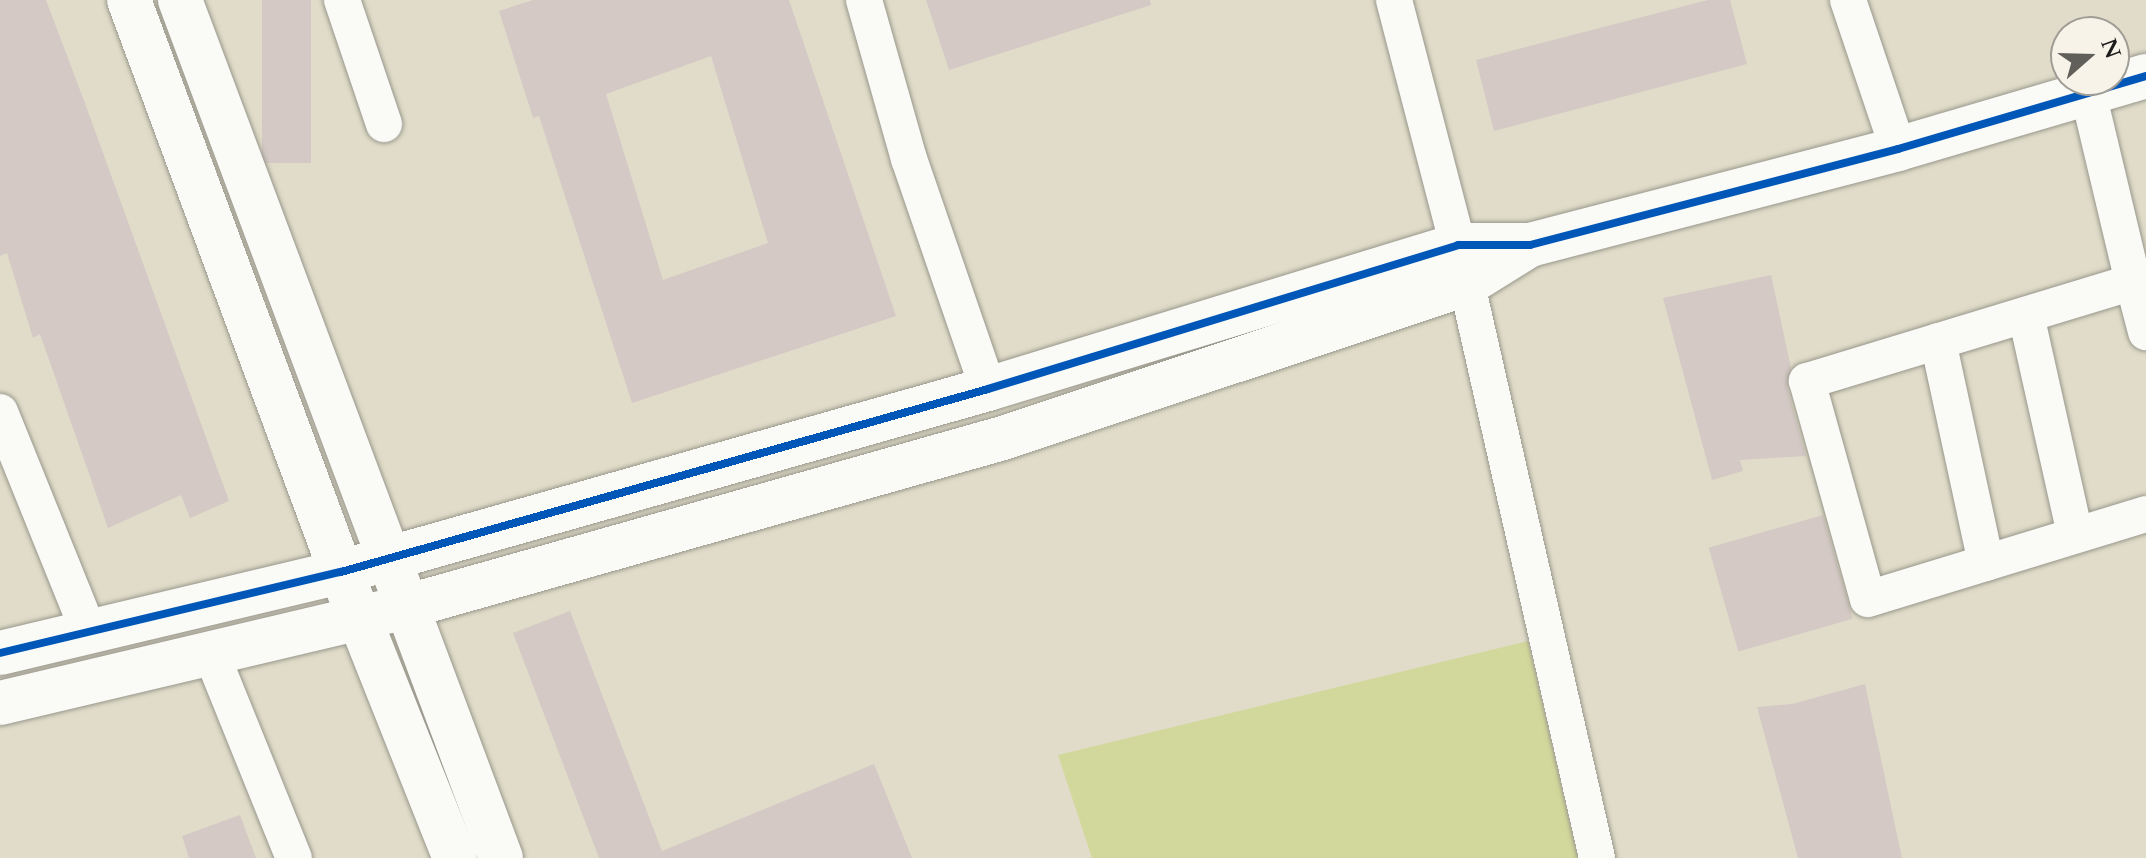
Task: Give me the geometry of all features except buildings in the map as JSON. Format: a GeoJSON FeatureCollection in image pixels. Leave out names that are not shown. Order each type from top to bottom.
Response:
{"type":"FeatureCollection","features":[{"type":"Feature","properties":{"kind":"street"},"geometry":{"type":"LineString","coordinates":[[129,0],[341,572],[455,858]]}},
{"type":"Feature","properties":{"kind":"street"},"geometry":{"type":"LineString","coordinates":[[180,0],[501,858]]}},
{"type":"Feature","properties":{"kind":"street"},"geometry":{"type":"LineString","coordinates":[[342,0],[384,124]]}},
{"type":"Feature","properties":{"kind":"street"},"geometry":{"type":"LineString","coordinates":[[864,0],[909,159],[988,389]]}},
{"type":"Feature","properties":{"kind":"street"},"geometry":{"type":"LineString","coordinates":[[1394,0],[1462,265],[1597,858]]}},
{"type":"Feature","properties":{"kind":"street"},"geometry":{"type":"LineString","coordinates":[[1848,0],[1898,149]]}},
{"type":"Feature","properties":{"kind":"street"},"geometry":{"type":"LineString","coordinates":[[0,653],[341,572],[988,389],[1898,149],[2078,96]]}},
{"type":"Feature","properties":{"kind":"street"},"geometry":{"type":"LineString","coordinates":[[2089,96],[2146,332]]}},
{"type":"Feature","properties":{"kind":"street"},"geometry":{"type":"LineString","coordinates":[[0,703],[405,607],[1003,438],[1462,265]]}},
{"type":"Feature","properties":{"kind":"street"},"geometry":{"type":"LineString","coordinates":[[2133,282],[1807,381],[1868,599],[2146,514]]}},
{"type":"Feature","properties":{"kind":"street"},"geometry":{"type":"LineString","coordinates":[[2026,315],[2075,535]]}},
{"type":"Feature","properties":{"kind":"street"},"geometry":{"type":"LineString","coordinates":[[1938,341],[1986,563]]}},
{"type":"Feature","properties":{"kind":"street"},"geometry":{"type":"LineString","coordinates":[[0,412],[89,632]]}},
{"type":"Feature","properties":{"kind":"street"},"geometry":{"type":"LineString","coordinates":[[211,653],[294,858]]}},
{"type":"Feature","properties":{"kind":"green space"},"geometry":{"type":"Polygon","coordinates":[[[1528,641],[1578,858],[1092,858],[1058,755],[1528,641]]]}},
{"type":"Feature","properties":{"kind":"cycle path"},"geometry":{"type":"LineString","coordinates":[[0,653],[341,572],[988,389],[1458,245],[1530,245],[1898,149],[2146,76]]}}]}
